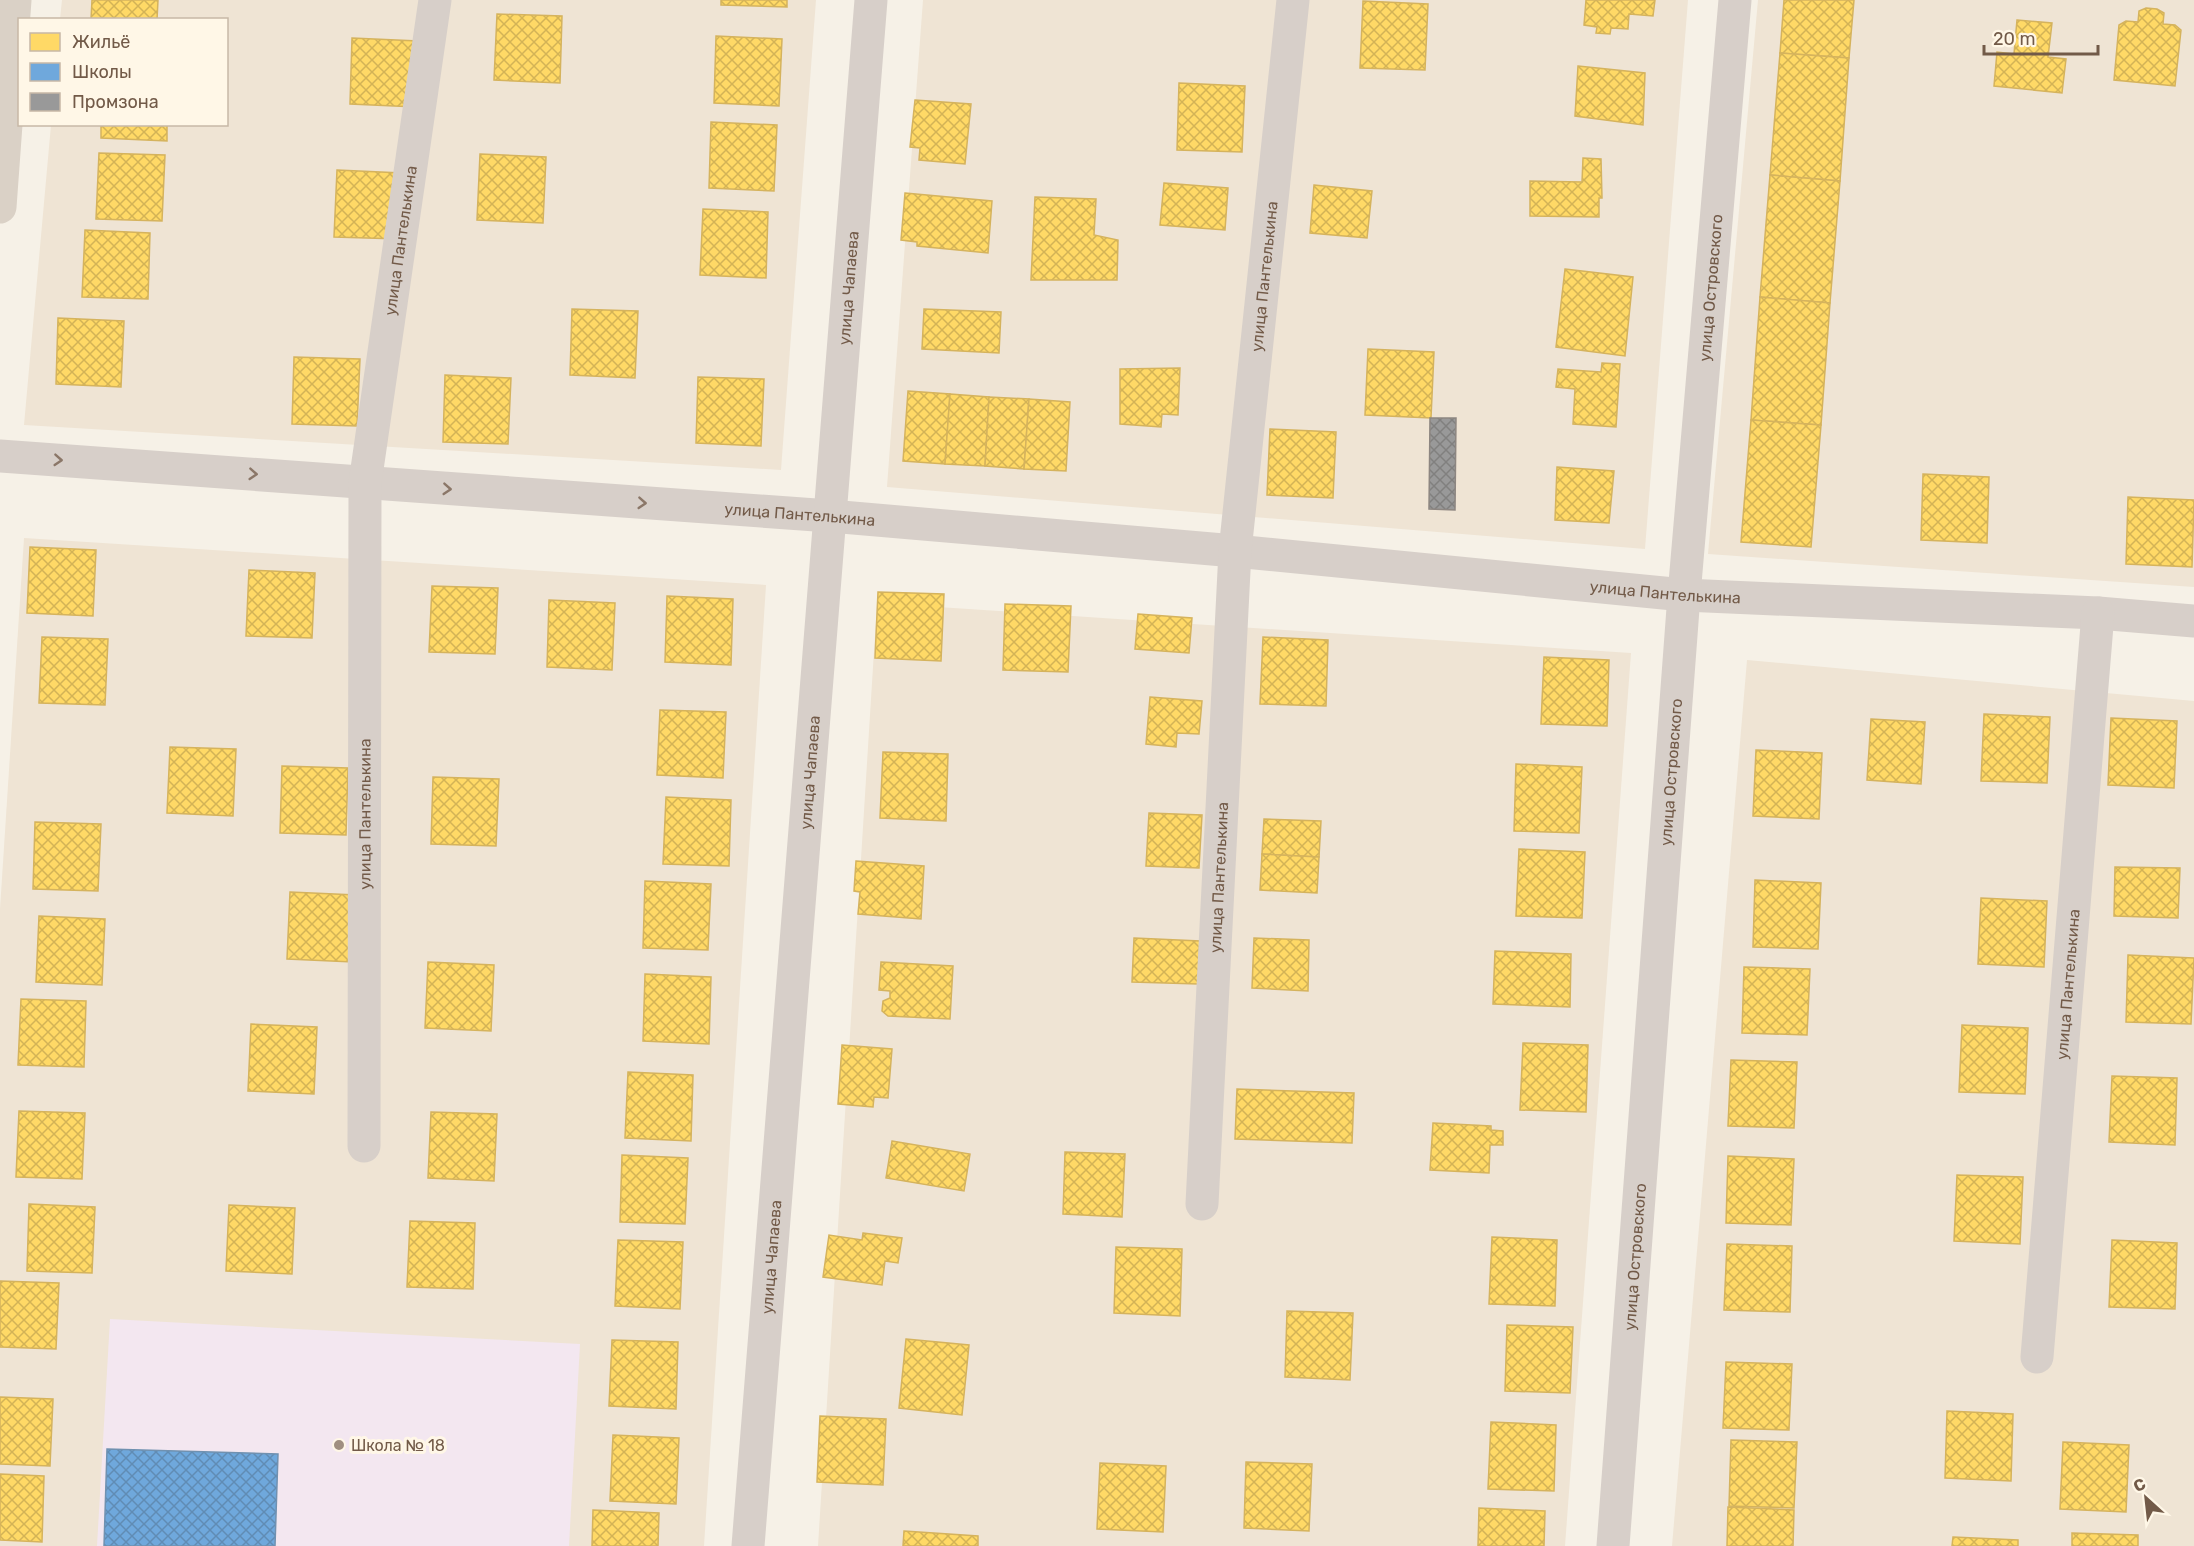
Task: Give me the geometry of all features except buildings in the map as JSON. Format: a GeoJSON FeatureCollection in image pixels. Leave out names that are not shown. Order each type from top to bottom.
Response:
{"type":"FeatureCollection","features":[{"type":"Feature","properties":{"kind":"main road"},"geometry":{"type":"LineString","coordinates":[[0,207],[15,0]]}},
{"type":"Feature","properties":{"kind":"street","name":"улица Пантелькина"},"geometry":{"type":"LineString","coordinates":[[364,1146],[365,483],[435,0]]}},
{"type":"Feature","properties":{"kind":"street","name":"улица Чапаева"},"geometry":{"type":"LineString","coordinates":[[748,1546],[871,0]]}},
{"type":"Feature","properties":{"kind":"street","name":"улица Пантелькина"},"geometry":{"type":"LineString","coordinates":[[1202,1204],[1235,551],[1293,0]]}},
{"type":"Feature","properties":{"kind":"street","name":"улица Островского"},"geometry":{"type":"LineString","coordinates":[[1612,1546],[1684,595],[1735,0]]}},
{"type":"Feature","properties":{"kind":"street","name":"улица Пантелькина"},"geometry":{"type":"LineString","coordinates":[[0,456],[830,516],[1235,551],[1684,595],[2098,613],[2194,621]]}},
{"type":"Feature","properties":{"kind":"street","name":"улица Пантелькина"},"geometry":{"type":"LineString","coordinates":[[2037,1357],[2098,613]]}},
{"type":"Feature","properties":{"kind":"shaded area"},"geometry":{"type":"Polygon","coordinates":[[[62,0],[816,0],[781,470],[24,425],[51,126],[228,126],[228,18],[60,18],[62,0]]]}},
{"type":"Feature","properties":{"kind":"shaded area"},"geometry":{"type":"Polygon","coordinates":[[[923,0],[1688,0],[1645,549],[887,487],[923,0]]]}},
{"type":"Feature","properties":{"kind":"shaded area"},"geometry":{"type":"Polygon","coordinates":[[[1758,0],[2194,0],[2194,587],[1708,554],[1758,0]]]}},
{"type":"Feature","properties":{"kind":"shaded area"},"geometry":{"type":"Polygon","coordinates":[[[24,538],[766,585],[704,1546],[0,1546],[0,909],[24,538]]]}},
{"type":"Feature","properties":{"kind":"shaded area"},"geometry":{"type":"Polygon","coordinates":[[[877,603],[1631,653],[1565,1546],[818,1546],[877,603]]]}},
{"type":"Feature","properties":{"kind":"shaded area"},"geometry":{"type":"Polygon","coordinates":[[[1747,660],[2194,701],[2194,1546],[1672,1546],[1747,660]]]}},
{"type":"Feature","properties":{"kind":"shaded area","name":"Школа № 18"},"geometry":{"type":"Polygon","coordinates":[[[110,1319],[580,1344],[569,1546],[97,1546],[110,1319]]]}},
{"type":"Feature","properties":{"kind":"place","name":"Школа № 18"},"geometry":{"type":"Point","coordinates":[339,1445]}}]}
